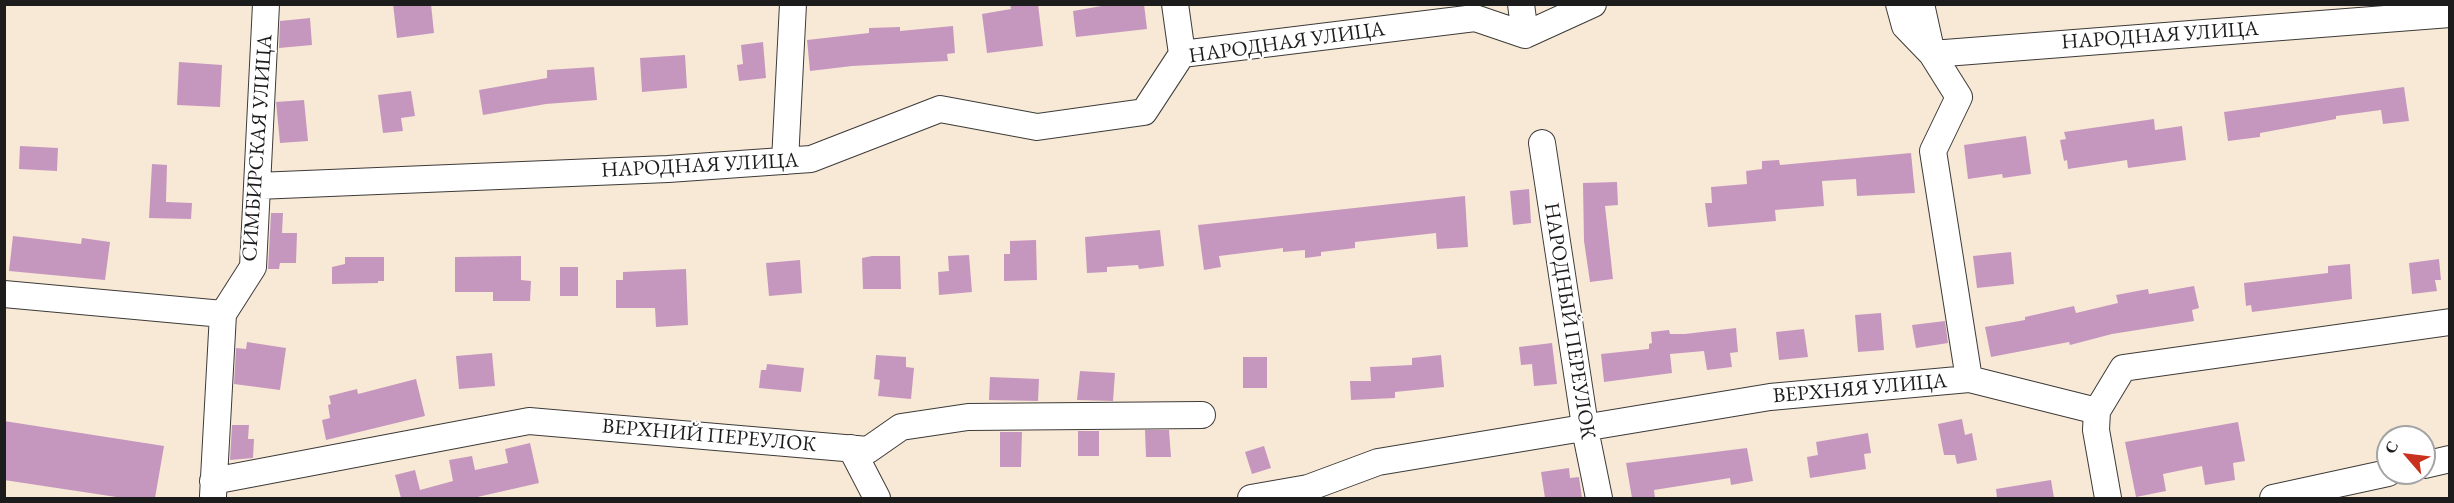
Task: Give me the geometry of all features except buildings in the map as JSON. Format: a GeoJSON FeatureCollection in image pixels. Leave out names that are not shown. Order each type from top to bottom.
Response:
{"type":"FeatureCollection","features":[{"type":"Feature","properties":{"kind":"street","name":"СИМБИРСКАЯ УЛИЦА"},"geometry":{"type":"LineString","coordinates":[[213,490],[223,314],[253,267],[266,4]]}},
{"type":"Feature","properties":{"kind":"street"},"geometry":{"type":"LineString","coordinates":[[785,161],[793,4]]}},
{"type":"Feature","properties":{"kind":"street"},"geometry":{"type":"LineString","coordinates":[[1175,4],[1182,54]]}},
{"type":"Feature","properties":{"kind":"street"},"geometry":{"type":"LineString","coordinates":[[1521,4],[1525,35],[1593,4]]}},
{"type":"Feature","properties":{"kind":"street"},"geometry":{"type":"LineString","coordinates":[[1899,4],[1905,26],[1932,54],[1959,97],[1933,152],[1969,379]]}},
{"type":"Feature","properties":{"kind":"street"},"geometry":{"type":"LineString","coordinates":[[1921,4],[1932,54]]}},
{"type":"Feature","properties":{"kind":"street","name":"НАРОДНАЯ УЛИЦА"},"geometry":{"type":"LineString","coordinates":[[1932,54],[2450,14]]}},
{"type":"Feature","properties":{"kind":"street","name":"НАРОДНАЯ УЛИЦА"},"geometry":{"type":"LineString","coordinates":[[257,186],[656,170],[811,159],[940,109],[1037,127],[1144,112],[1182,54],[1474,18],[1525,35]]}},
{"type":"Feature","properties":{"kind":"street","name":"НАРОДНЫЙ ПЕРЕУЛОК"},"geometry":{"type":"LineString","coordinates":[[1542,143],[1585,426],[1599,498]]}},
{"type":"Feature","properties":{"kind":"street"},"geometry":{"type":"LineString","coordinates":[[4,294],[223,314]]}},
{"type":"Feature","properties":{"kind":"street"},"geometry":{"type":"LineString","coordinates":[[2108,498],[2096,430],[2097,411],[2123,368],[2450,322]]}},
{"type":"Feature","properties":{"kind":"street","name":"ВЕРХНЯЯ УЛИЦА"},"geometry":{"type":"LineString","coordinates":[[1251,498],[1308,488],[1378,462],[1770,397],[1969,379],[2097,411]]}},
{"type":"Feature","properties":{"kind":"street","name":"ВЕРХНИЙ ПЕРЕУЛОК"},"geometry":{"type":"LineString","coordinates":[[213,490],[529,421],[868,450],[901,427],[968,417],[1202,415]]}},
{"type":"Feature","properties":{"kind":"street"},"geometry":{"type":"LineString","coordinates":[[851,448],[877,498]]}},
{"type":"Feature","properties":{"kind":"street"},"geometry":{"type":"LineString","coordinates":[[2273,498],[2376,476]]}}]}
